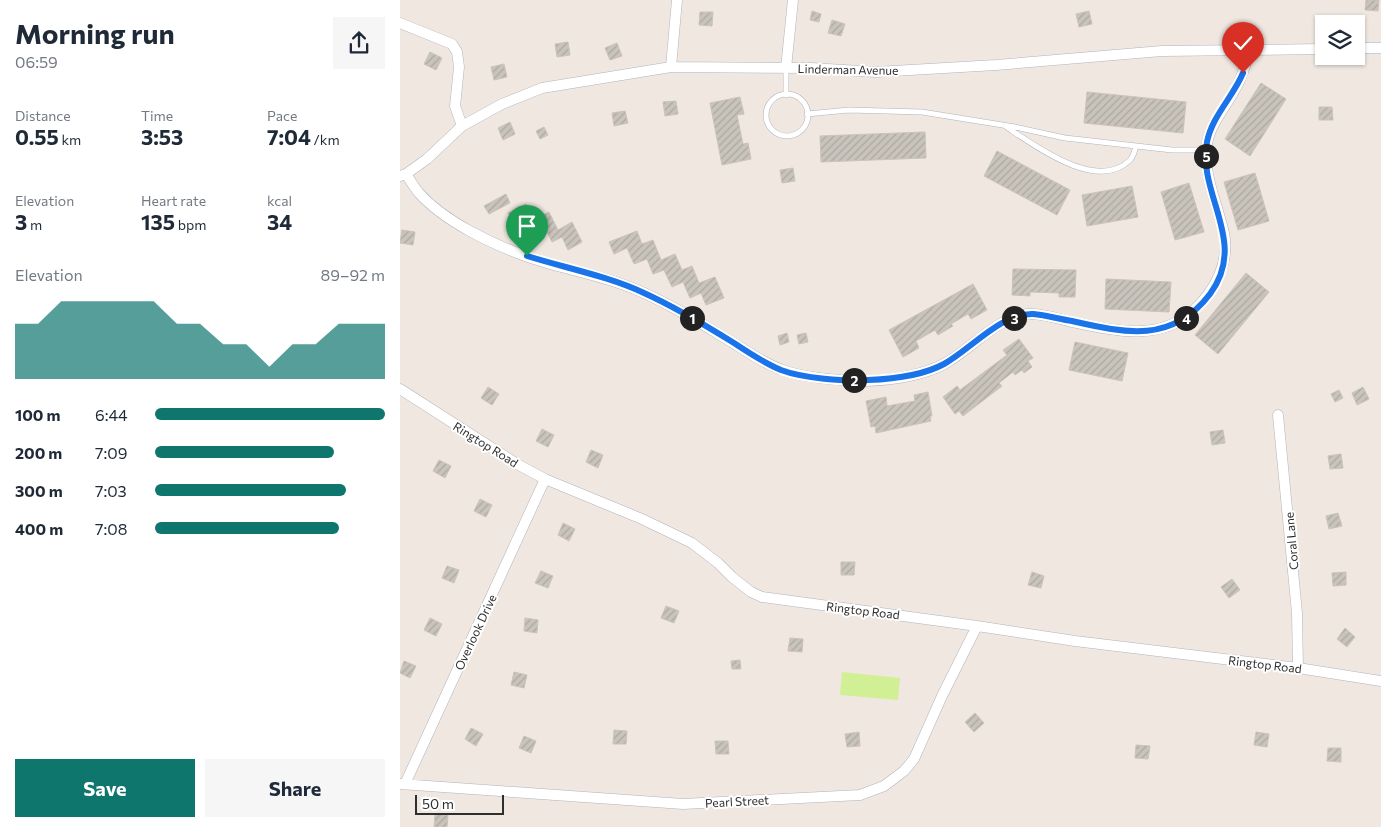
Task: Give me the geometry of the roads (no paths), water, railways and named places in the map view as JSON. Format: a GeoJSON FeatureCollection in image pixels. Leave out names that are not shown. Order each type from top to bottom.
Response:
{"type":"FeatureCollection","features":[{"type":"Feature","properties":{"kind":"street"},"geometry":{"type":"LineString","coordinates":[[671,66],[677,0]]}},
{"type":"Feature","properties":{"kind":"street"},"geometry":{"type":"LineString","coordinates":[[786,68],[793,0]]}},
{"type":"Feature","properties":{"kind":"street"},"geometry":{"type":"LineString","coordinates":[[400,23],[452,44],[457,52],[459,67],[455,106],[462,126]]}},
{"type":"Feature","properties":{"kind":"street","name":"Linderman Avenue"},"geometry":{"type":"LineString","coordinates":[[403,175],[427,160],[462,126],[502,104],[542,88],[671,66],[876,72],[996,65],[1162,51],[1315,48]]}},
{"type":"Feature","properties":{"kind":"street"},"geometry":{"type":"LineString","coordinates":[[1365,48],[1381,48]]}},
{"type":"Feature","properties":{"kind":"street"},"geometry":{"type":"LineString","coordinates":[[403,175],[433,207],[472,233],[527,256],[619,283],[642,292],[690,316],[768,364],[783,371],[826,379],[864,381],[893,379],[927,371],[942,365],[958,356],[995,327],[1010,319],[1024,315],[1032,314],[1052,317],[1116,331],[1154,331],[1170,327],[1196,309],[1210,293],[1221,274],[1225,249],[1224,235],[1211,191],[1206,150],[1210,132],[1239,83],[1250,49]]}},
{"type":"Feature","properties":{"kind":"street","name":"Ringtop Road"},"geometry":{"type":"LineString","coordinates":[[400,389],[517,464],[545,479],[642,519],[692,543],[751,592],[762,597],[1075,641],[1298,668],[1381,681]]}},
{"type":"Feature","properties":{"kind":"street","name":"Coral Lane"},"geometry":{"type":"LineString","coordinates":[[1278,415],[1297,613],[1298,668]]}},
{"type":"Feature","properties":{"kind":"street","name":"Overlook Drive"},"geometry":{"type":"LineString","coordinates":[[403,784],[545,479]]}},
{"type":"Feature","properties":{"kind":"street","name":"Pearl Street"},"geometry":{"type":"LineString","coordinates":[[403,784],[683,804],[860,795],[884,786],[904,772],[914,759],[942,696],[978,626]]}},
{"type":"Feature","properties":{"kind":"lane"},"geometry":{"type":"LineString","coordinates":[[786,68],[786,95]]}},
{"type":"Feature","properties":{"kind":"lane"},"geometry":{"type":"LineString","coordinates":[[786,95],[798,98],[804,104],[807,114],[804,127],[790,136],[782,136],[769,127],[766,111],[769,104],[775,98],[786,95]]}},
{"type":"Feature","properties":{"kind":"lane"},"geometry":{"type":"LineString","coordinates":[[807,114],[849,110],[922,112],[1004,125],[1065,138],[1172,150],[1206,150]]}},
{"type":"Feature","properties":{"kind":"lane"},"geometry":{"type":"LineString","coordinates":[[1004,125],[1053,158],[1078,167],[1097,171],[1116,168],[1131,159],[1136,146]]}}]}
